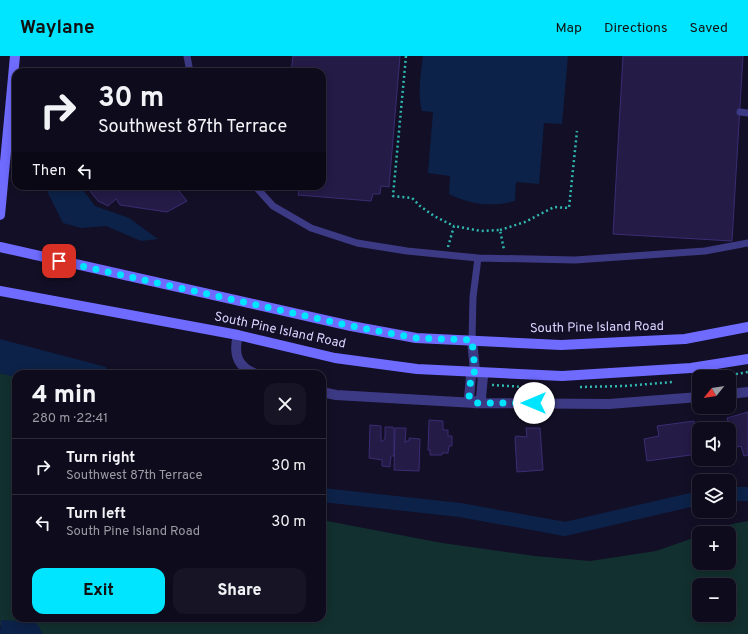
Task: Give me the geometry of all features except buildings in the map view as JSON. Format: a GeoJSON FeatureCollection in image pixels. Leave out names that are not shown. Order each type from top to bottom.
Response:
{"type":"FeatureCollection","features":[{"type":"Feature","properties":{"kind":"main road"},"geometry":{"type":"LineString","coordinates":[[15,68],[16,56]]}},
{"type":"Feature","properties":{"kind":"main road"},"geometry":{"type":"LineString","coordinates":[[0,215],[12,96]]}},
{"type":"Feature","properties":{"kind":"main road","name":"South Pine Island Road"},"geometry":{"type":"LineString","coordinates":[[0,247],[351,326],[416,338],[560,345],[685,339],[748,327]]}},
{"type":"Feature","properties":{"kind":"main road","name":"South Pine Island Road"},"geometry":{"type":"LineString","coordinates":[[0,291],[238,335],[335,358],[417,369],[562,376],[691,368],[748,359]]}},
{"type":"Feature","properties":{"kind":"street"},"geometry":{"type":"LineString","coordinates":[[238,335],[235,346],[237,360],[245,370]]}},
{"type":"Feature","properties":{"kind":"street"},"geometry":{"type":"LineString","coordinates":[[472,340],[475,371],[471,376],[469,398],[475,403]]}},
{"type":"Feature","properties":{"kind":"street"},"geometry":{"type":"LineString","coordinates":[[736,393],[748,392]]}},
{"type":"Feature","properties":{"kind":"street"},"geometry":{"type":"LineString","coordinates":[[326,393],[336,395],[475,403],[609,404],[692,397]]}},
{"type":"Feature","properties":{"kind":"lane"},"geometry":{"type":"LineString","coordinates":[[188,56],[190,68]]}},
{"type":"Feature","properties":{"kind":"lane"},"geometry":{"type":"LineString","coordinates":[[740,112],[748,113]]}},
{"type":"Feature","properties":{"kind":"lane"},"geometry":{"type":"LineString","coordinates":[[259,190],[273,206],[311,228],[357,242],[407,251],[478,258],[574,260],[705,251],[748,243]]}},
{"type":"Feature","properties":{"kind":"lane"},"geometry":{"type":"LineString","coordinates":[[472,340],[473,297],[478,258]]}},
{"type":"Feature","properties":{"kind":"path"},"geometry":{"type":"LineString","coordinates":[[406,56],[393,196],[412,198],[434,216],[454,226],[481,231],[500,230],[525,222],[554,207],[569,208],[577,131]]}},
{"type":"Feature","properties":{"kind":"path"},"geometry":{"type":"LineString","coordinates":[[448,248],[454,226]]}},
{"type":"Feature","properties":{"kind":"path"},"geometry":{"type":"LineString","coordinates":[[500,230],[504,252]]}},
{"type":"Feature","properties":{"kind":"green space"},"geometry":{"type":"Polygon","coordinates":[[[0,373],[12,376],[12,622],[35,622],[0,626],[0,373]]]}},
{"type":"Feature","properties":{"kind":"green space"},"geometry":{"type":"Polygon","coordinates":[[[326,521],[442,543],[535,556],[590,561],[656,551],[692,538],[692,570],[736,570],[736,526],[726,526],[748,521],[748,634],[43,634],[35,622],[326,622],[326,521]]]}},
{"type":"Feature","properties":{"kind":"water"},"geometry":{"type":"Polygon","coordinates":[[[423,56],[568,56],[562,124],[544,123],[539,184],[516,182],[515,201],[498,204],[481,204],[465,201],[449,194],[450,176],[428,173],[433,112],[422,111],[420,84],[423,56]]]}},
{"type":"Feature","properties":{"kind":"water"},"geometry":{"type":"Polygon","coordinates":[[[48,190],[83,190],[95,206],[129,218],[158,239],[141,241],[106,226],[81,228],[63,223],[48,193],[48,190]]]}},
{"type":"Feature","properties":{"kind":"water"},"geometry":{"type":"Polygon","coordinates":[[[0,339],[106,367],[107,370],[12,370],[12,376],[0,373],[0,339]]]}},
{"type":"Feature","properties":{"kind":"water"},"geometry":{"type":"Polygon","coordinates":[[[1,620],[12,621],[12,622],[36,622],[43,634],[0,634],[1,620]]]}},
{"type":"Feature","properties":{"kind":"waterway"},"geometry":{"type":"LineString","coordinates":[[736,494],[748,494]]}},
{"type":"Feature","properties":{"kind":"waterway"},"geometry":{"type":"LineString","coordinates":[[326,495],[460,510],[565,529],[692,500]]}},
{"type":"Feature","properties":{"kind":"route"},"geometry":{"type":"LineString","coordinates":[[59,261],[351,326],[416,338],[472,340],[475,371],[471,376],[469,398],[475,403],[534,403]]}}]}
